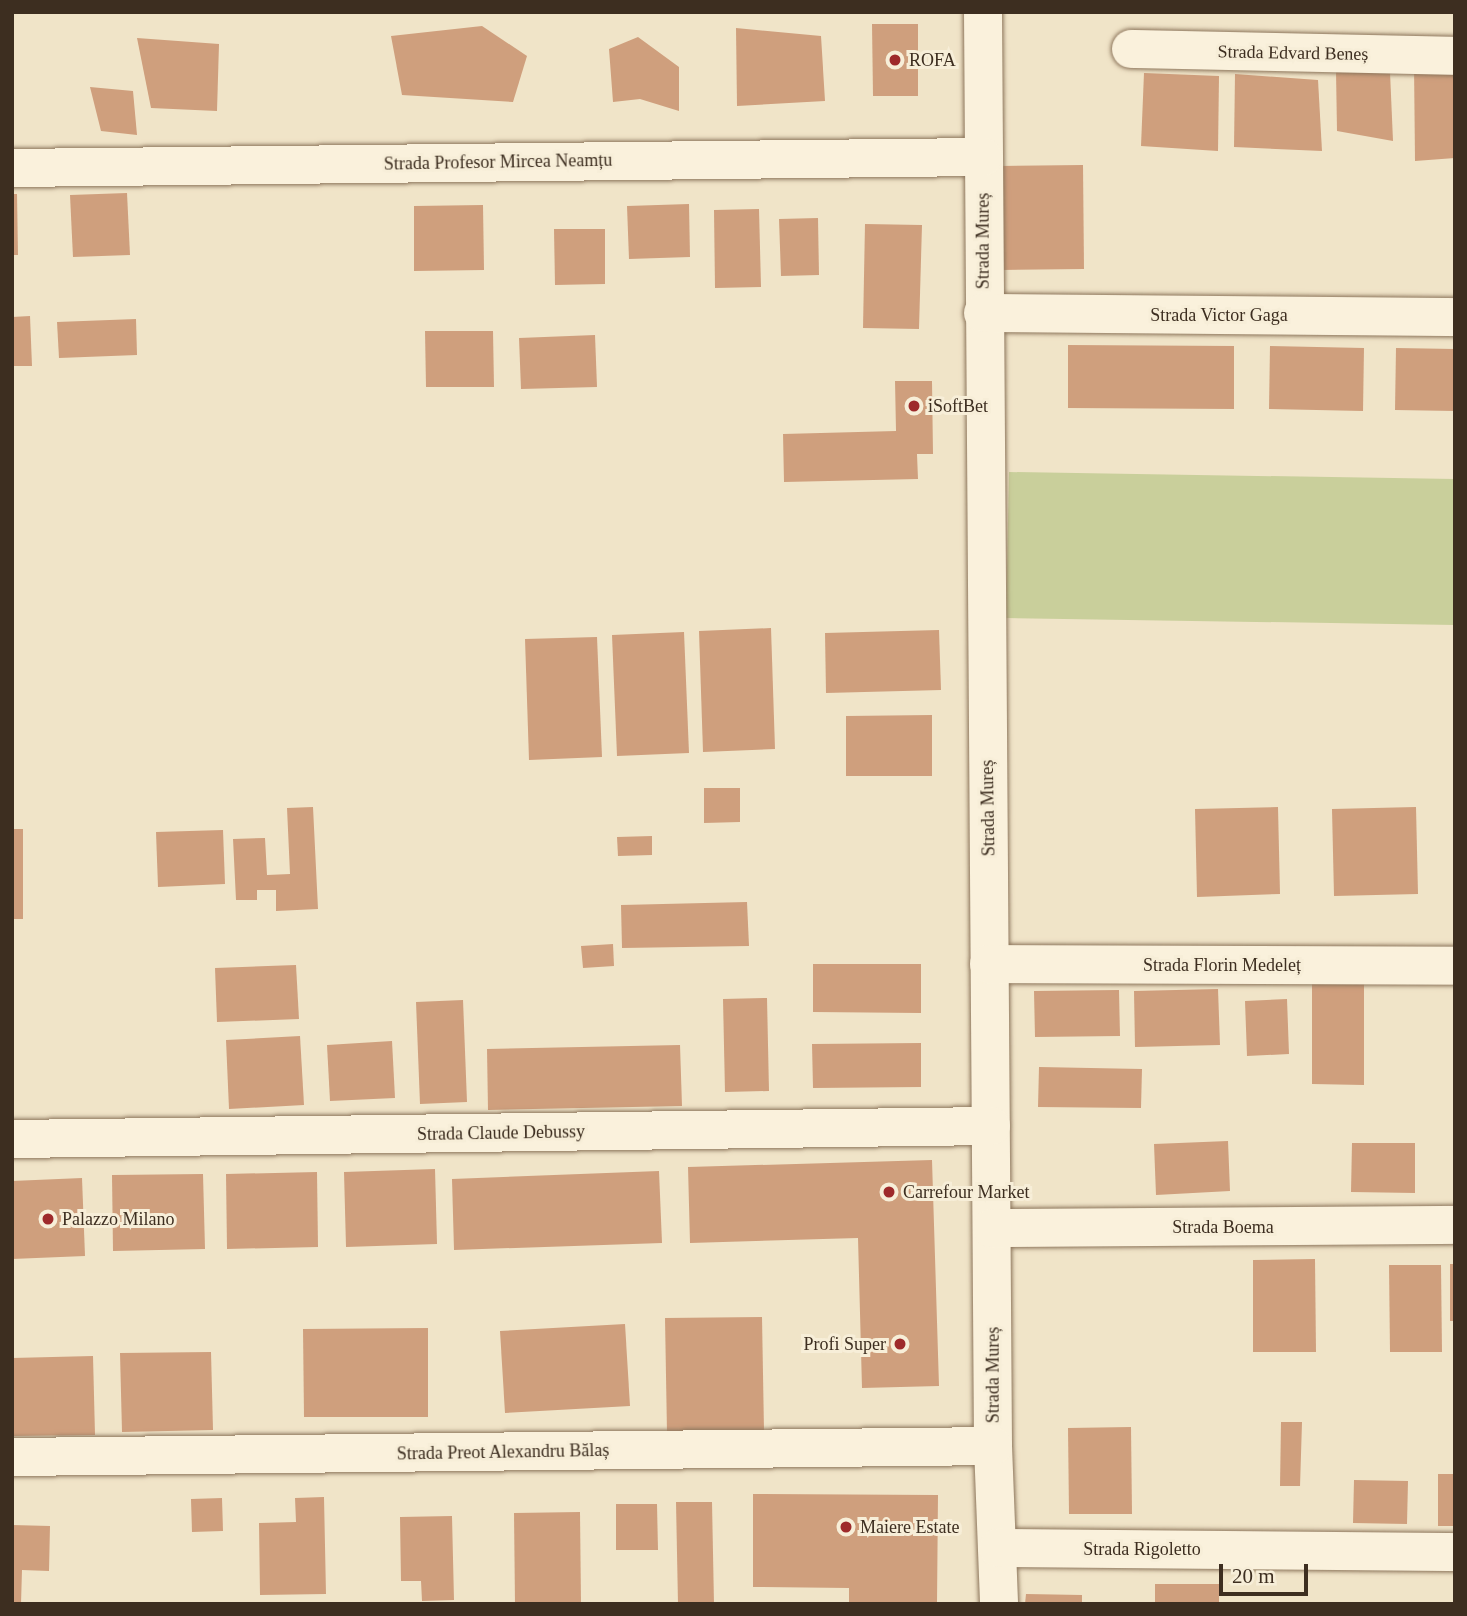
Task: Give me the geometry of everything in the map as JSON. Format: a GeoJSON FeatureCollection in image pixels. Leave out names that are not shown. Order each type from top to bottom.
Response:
{"type":"FeatureCollection","features":[{"type":"Feature","properties":{"kind":"street","name":"Strada Mureș"},"geometry":{"type":"LineString","coordinates":[[983,12],[993,1446],[999,1604]]}},
{"type":"Feature","properties":{"kind":"street","name":"Strada Edvard Beneș"},"geometry":{"type":"LineString","coordinates":[[1131,49],[1455,57]]}},
{"type":"Feature","properties":{"kind":"street","name":"Strada Profesor Mircea Neamțu"},"geometry":{"type":"LineString","coordinates":[[12,168],[983,157]]}},
{"type":"Feature","properties":{"kind":"street","name":"Strada Victor Gaga"},"geometry":{"type":"LineString","coordinates":[[983,313],[1455,317]]}},
{"type":"Feature","properties":{"kind":"street","name":"Strada Florin Medeleț"},"geometry":{"type":"LineString","coordinates":[[989,964],[1455,966]]}},
{"type":"Feature","properties":{"kind":"street","name":"Strada Claude Debussy"},"geometry":{"type":"LineString","coordinates":[[12,1139],[991,1126]]}},
{"type":"Feature","properties":{"kind":"street","name":"Strada Boema"},"geometry":{"type":"LineString","coordinates":[[992,1228],[1455,1225]]}},
{"type":"Feature","properties":{"kind":"street","name":"Strada Preot Alexandru Bălaș"},"geometry":{"type":"LineString","coordinates":[[12,1457],[993,1446]]}},
{"type":"Feature","properties":{"kind":"street","name":"Strada Rigoletto"},"geometry":{"type":"LineString","coordinates":[[998,1548],[1455,1552]]}},
{"type":"Feature","properties":{"kind":"green space"},"geometry":{"type":"Polygon","coordinates":[[[1009,472],[1455,479],[1455,625],[1006,618],[1009,472]]]}},
{"type":"Feature","properties":{"kind":"building","name":"ROFA"},"geometry":{"type":"Polygon","coordinates":[[[872,24],[918,24],[918,96],[873,96],[872,24]]]}},
{"type":"Feature","properties":{"kind":"building"},"geometry":{"type":"Polygon","coordinates":[[[482,26],[527,56],[513,102],[402,95],[391,36],[482,26]]]}},
{"type":"Feature","properties":{"kind":"building"},"geometry":{"type":"Polygon","coordinates":[[[736,28],[821,36],[825,101],[737,106],[736,28]]]}},
{"type":"Feature","properties":{"kind":"building"},"geometry":{"type":"Polygon","coordinates":[[[638,37],[679,67],[679,111],[640,99],[613,102],[609,49],[638,37]]]}},
{"type":"Feature","properties":{"kind":"building"},"geometry":{"type":"Polygon","coordinates":[[[137,38],[219,44],[217,111],[151,108],[137,38]]]}},
{"type":"Feature","properties":{"kind":"building"},"geometry":{"type":"Polygon","coordinates":[[[1414,64],[1455,68],[1455,158],[1415,161],[1414,64]]]}},
{"type":"Feature","properties":{"kind":"building"},"geometry":{"type":"Polygon","coordinates":[[[1336,71],[1390,72],[1393,141],[1337,131],[1336,71]]]}},
{"type":"Feature","properties":{"kind":"building"},"geometry":{"type":"Polygon","coordinates":[[[1144,73],[1219,76],[1218,151],[1141,146],[1144,73]]]}},
{"type":"Feature","properties":{"kind":"building"},"geometry":{"type":"Polygon","coordinates":[[[1235,74],[1318,80],[1322,151],[1234,147],[1235,74]]]}},
{"type":"Feature","properties":{"kind":"building"},"geometry":{"type":"Polygon","coordinates":[[[90,87],[133,91],[137,135],[101,131],[90,87]]]}},
{"type":"Feature","properties":{"kind":"building"},"geometry":{"type":"Polygon","coordinates":[[[1083,165],[1084,269],[1001,270],[1000,166],[1083,165]]]}},
{"type":"Feature","properties":{"kind":"building"},"geometry":{"type":"Polygon","coordinates":[[[127,193],[130,255],[73,257],[70,195],[127,193]]]}},
{"type":"Feature","properties":{"kind":"building"},"geometry":{"type":"Polygon","coordinates":[[[12,194],[17,194],[18,255],[12,255],[12,194]]]}},
{"type":"Feature","properties":{"kind":"building"},"geometry":{"type":"Polygon","coordinates":[[[689,204],[690,257],[629,259],[627,206],[689,204]]]}},
{"type":"Feature","properties":{"kind":"building"},"geometry":{"type":"Polygon","coordinates":[[[483,205],[484,270],[414,271],[414,206],[483,205]]]}},
{"type":"Feature","properties":{"kind":"building"},"geometry":{"type":"Polygon","coordinates":[[[759,209],[761,287],[715,288],[714,210],[759,209]]]}},
{"type":"Feature","properties":{"kind":"building"},"geometry":{"type":"Polygon","coordinates":[[[818,218],[819,275],[781,276],[779,219],[818,218]]]}},
{"type":"Feature","properties":{"kind":"building"},"geometry":{"type":"Polygon","coordinates":[[[865,224],[922,225],[919,329],[863,328],[865,224]]]}},
{"type":"Feature","properties":{"kind":"building"},"geometry":{"type":"Polygon","coordinates":[[[554,229],[605,229],[605,284],[555,285],[554,229]]]}},
{"type":"Feature","properties":{"kind":"building"},"geometry":{"type":"Polygon","coordinates":[[[30,316],[32,366],[12,366],[12,317],[30,316]]]}},
{"type":"Feature","properties":{"kind":"building"},"geometry":{"type":"Polygon","coordinates":[[[136,319],[137,355],[59,358],[57,322],[136,319]]]}},
{"type":"Feature","properties":{"kind":"building"},"geometry":{"type":"Polygon","coordinates":[[[425,331],[493,331],[494,387],[426,387],[425,331]]]}},
{"type":"Feature","properties":{"kind":"building"},"geometry":{"type":"Polygon","coordinates":[[[595,335],[597,387],[521,389],[519,338],[595,335]]]}},
{"type":"Feature","properties":{"kind":"building"},"geometry":{"type":"Polygon","coordinates":[[[1068,345],[1234,346],[1234,409],[1068,408],[1068,345]]]}},
{"type":"Feature","properties":{"kind":"building"},"geometry":{"type":"Polygon","coordinates":[[[1270,346],[1364,348],[1363,411],[1269,409],[1270,346]]]}},
{"type":"Feature","properties":{"kind":"building"},"geometry":{"type":"Polygon","coordinates":[[[1396,348],[1455,349],[1455,411],[1395,410],[1396,348]]]}},
{"type":"Feature","properties":{"kind":"building","name":"iSoftBet"},"geometry":{"type":"Polygon","coordinates":[[[895,381],[932,381],[933,454],[917,454],[918,479],[784,482],[783,434],[896,431],[895,381]]]}},
{"type":"Feature","properties":{"kind":"building"},"geometry":{"type":"Polygon","coordinates":[[[771,628],[775,749],[703,752],[699,631],[771,628]]]}},
{"type":"Feature","properties":{"kind":"building"},"geometry":{"type":"Polygon","coordinates":[[[939,630],[941,690],[826,693],[825,633],[939,630]]]}},
{"type":"Feature","properties":{"kind":"building"},"geometry":{"type":"Polygon","coordinates":[[[684,632],[689,753],[617,756],[612,635],[684,632]]]}},
{"type":"Feature","properties":{"kind":"building"},"geometry":{"type":"Polygon","coordinates":[[[597,637],[602,757],[529,760],[525,639],[597,637]]]}},
{"type":"Feature","properties":{"kind":"building"},"geometry":{"type":"Polygon","coordinates":[[[932,715],[932,776],[846,776],[846,716],[932,715]]]}},
{"type":"Feature","properties":{"kind":"building"},"geometry":{"type":"Polygon","coordinates":[[[704,788],[740,788],[740,822],[704,823],[704,788]]]}},
{"type":"Feature","properties":{"kind":"building"},"geometry":{"type":"Polygon","coordinates":[[[313,807],[318,909],[276,911],[276,890],[257,890],[257,900],[236,900],[233,839],[265,838],[267,875],[290,874],[287,808],[313,807]]]}},
{"type":"Feature","properties":{"kind":"building"},"geometry":{"type":"Polygon","coordinates":[[[1278,807],[1280,894],[1197,897],[1195,809],[1278,807]]]}},
{"type":"Feature","properties":{"kind":"building"},"geometry":{"type":"Polygon","coordinates":[[[1416,807],[1418,894],[1334,896],[1332,809],[1416,807]]]}},
{"type":"Feature","properties":{"kind":"building"},"geometry":{"type":"Polygon","coordinates":[[[12,829],[23,829],[23,919],[12,919],[12,829]]]}},
{"type":"Feature","properties":{"kind":"building"},"geometry":{"type":"Polygon","coordinates":[[[223,830],[225,884],[158,887],[156,832],[223,830]]]}},
{"type":"Feature","properties":{"kind":"building"},"geometry":{"type":"Polygon","coordinates":[[[652,836],[652,855],[618,856],[617,837],[652,836]]]}},
{"type":"Feature","properties":{"kind":"building"},"geometry":{"type":"Polygon","coordinates":[[[747,902],[749,946],[622,948],[621,905],[747,902]]]}},
{"type":"Feature","properties":{"kind":"building"},"geometry":{"type":"Polygon","coordinates":[[[613,944],[614,966],[583,968],[581,946],[613,944]]]}},
{"type":"Feature","properties":{"kind":"building"},"geometry":{"type":"Polygon","coordinates":[[[813,964],[921,964],[921,1013],[813,1012],[813,964]]]}},
{"type":"Feature","properties":{"kind":"building"},"geometry":{"type":"Polygon","coordinates":[[[296,965],[299,1019],[217,1022],[215,968],[296,965]]]}},
{"type":"Feature","properties":{"kind":"building"},"geometry":{"type":"Polygon","coordinates":[[[1364,982],[1364,1085],[1312,1084],[1312,983],[1364,982]]]}},
{"type":"Feature","properties":{"kind":"building"},"geometry":{"type":"Polygon","coordinates":[[[1218,989],[1220,1045],[1135,1047],[1134,991],[1218,989]]]}},
{"type":"Feature","properties":{"kind":"building"},"geometry":{"type":"Polygon","coordinates":[[[1119,990],[1120,1036],[1035,1037],[1034,991],[1119,990]]]}},
{"type":"Feature","properties":{"kind":"building"},"geometry":{"type":"Polygon","coordinates":[[[767,998],[769,1091],[725,1092],[723,999],[767,998]]]}},
{"type":"Feature","properties":{"kind":"building"},"geometry":{"type":"Polygon","coordinates":[[[1287,999],[1289,1054],[1247,1056],[1245,1001],[1287,999]]]}},
{"type":"Feature","properties":{"kind":"building"},"geometry":{"type":"Polygon","coordinates":[[[463,1000],[467,1102],[420,1104],[416,1002],[463,1000]]]}},
{"type":"Feature","properties":{"kind":"building"},"geometry":{"type":"Polygon","coordinates":[[[300,1036],[304,1105],[229,1109],[226,1040],[300,1036]]]}},
{"type":"Feature","properties":{"kind":"building"},"geometry":{"type":"Polygon","coordinates":[[[392,1041],[395,1098],[330,1101],[327,1045],[392,1041]]]}},
{"type":"Feature","properties":{"kind":"building"},"geometry":{"type":"Polygon","coordinates":[[[921,1043],[921,1087],[813,1088],[812,1044],[921,1043]]]}},
{"type":"Feature","properties":{"kind":"building"},"geometry":{"type":"Polygon","coordinates":[[[680,1045],[682,1106],[488,1110],[487,1049],[680,1045]]]}},
{"type":"Feature","properties":{"kind":"building"},"geometry":{"type":"Polygon","coordinates":[[[1039,1067],[1142,1069],[1141,1108],[1038,1107],[1039,1067]]]}},
{"type":"Feature","properties":{"kind":"building"},"geometry":{"type":"Polygon","coordinates":[[[1228,1141],[1230,1191],[1156,1195],[1154,1144],[1228,1141]]]}},
{"type":"Feature","properties":{"kind":"building"},"geometry":{"type":"Polygon","coordinates":[[[1352,1143],[1415,1143],[1415,1193],[1351,1192],[1352,1143]]]}},
{"type":"Feature","properties":{"kind":"building"},"geometry":{"type":"Polygon","coordinates":[[[932,1160],[939,1386],[862,1388],[858,1238],[690,1243],[688,1167],[932,1160]]]}},
{"type":"Feature","properties":{"kind":"building"},"geometry":{"type":"Polygon","coordinates":[[[435,1169],[437,1244],[346,1247],[344,1172],[435,1169]]]}},
{"type":"Feature","properties":{"kind":"building"},"geometry":{"type":"Polygon","coordinates":[[[659,1171],[662,1243],[454,1250],[452,1179],[659,1171]]]}},
{"type":"Feature","properties":{"kind":"building"},"geometry":{"type":"Polygon","coordinates":[[[317,1172],[318,1247],[227,1249],[226,1174],[317,1172]]]}},
{"type":"Feature","properties":{"kind":"building"},"geometry":{"type":"Polygon","coordinates":[[[203,1174],[205,1249],[113,1251],[112,1175],[203,1174]]]}},
{"type":"Feature","properties":{"kind":"building","name":"Palazzo Milano"},"geometry":{"type":"Polygon","coordinates":[[[82,1178],[85,1256],[12,1259],[12,1181],[82,1178]]]}},
{"type":"Feature","properties":{"kind":"building"},"geometry":{"type":"Polygon","coordinates":[[[1315,1259],[1316,1352],[1253,1352],[1253,1260],[1315,1259]]]}},
{"type":"Feature","properties":{"kind":"building"},"geometry":{"type":"Polygon","coordinates":[[[1450,1264],[1455,1264],[1455,1321],[1450,1321],[1450,1264]]]}},
{"type":"Feature","properties":{"kind":"building"},"geometry":{"type":"Polygon","coordinates":[[[1389,1265],[1441,1265],[1442,1352],[1390,1352],[1389,1265]]]}},
{"type":"Feature","properties":{"kind":"building"},"geometry":{"type":"Polygon","coordinates":[[[762,1317],[764,1431],[667,1433],[665,1318],[762,1317]]]}},
{"type":"Feature","properties":{"kind":"building"},"geometry":{"type":"Polygon","coordinates":[[[625,1324],[630,1406],[505,1413],[500,1331],[625,1324]]]}},
{"type":"Feature","properties":{"kind":"building"},"geometry":{"type":"Polygon","coordinates":[[[428,1328],[428,1417],[304,1417],[303,1329],[428,1328]]]}},
{"type":"Feature","properties":{"kind":"building"},"geometry":{"type":"Polygon","coordinates":[[[211,1352],[213,1430],[122,1432],[120,1353],[211,1352]]]}},
{"type":"Feature","properties":{"kind":"building"},"geometry":{"type":"Polygon","coordinates":[[[93,1356],[95,1435],[12,1436],[12,1358],[93,1356]]]}},
{"type":"Feature","properties":{"kind":"building"},"geometry":{"type":"Polygon","coordinates":[[[1281,1422],[1302,1422],[1300,1486],[1280,1486],[1281,1422]]]}},
{"type":"Feature","properties":{"kind":"building"},"geometry":{"type":"Polygon","coordinates":[[[1131,1427],[1132,1514],[1069,1514],[1068,1428],[1131,1427]]]}},
{"type":"Feature","properties":{"kind":"building"},"geometry":{"type":"Polygon","coordinates":[[[1438,1474],[1455,1474],[1455,1526],[1438,1526],[1438,1474]]]}},
{"type":"Feature","properties":{"kind":"building"},"geometry":{"type":"Polygon","coordinates":[[[1354,1480],[1408,1481],[1407,1524],[1353,1523],[1354,1480]]]}},
{"type":"Feature","properties":{"kind":"building","name":"Maiere Estate"},"geometry":{"type":"Polygon","coordinates":[[[753,1494],[938,1495],[937,1604],[849,1604],[849,1588],[753,1587],[753,1494]]]}},
{"type":"Feature","properties":{"kind":"building"},"geometry":{"type":"Polygon","coordinates":[[[324,1497],[326,1594],[260,1595],[259,1523],[296,1522],[295,1498],[324,1497]]]}},
{"type":"Feature","properties":{"kind":"building"},"geometry":{"type":"Polygon","coordinates":[[[222,1498],[223,1531],[192,1532],[191,1499],[222,1498]]]}},
{"type":"Feature","properties":{"kind":"building"},"geometry":{"type":"Polygon","coordinates":[[[676,1502],[712,1502],[714,1604],[678,1604],[676,1502]]]}},
{"type":"Feature","properties":{"kind":"building"},"geometry":{"type":"Polygon","coordinates":[[[616,1504],[657,1504],[658,1550],[616,1550],[616,1504]]]}},
{"type":"Feature","properties":{"kind":"building"},"geometry":{"type":"Polygon","coordinates":[[[580,1512],[581,1604],[515,1604],[514,1513],[580,1512]]]}},
{"type":"Feature","properties":{"kind":"building"},"geometry":{"type":"Polygon","coordinates":[[[452,1516],[454,1600],[422,1601],[421,1581],[401,1581],[400,1517],[452,1516]]]}},
{"type":"Feature","properties":{"kind":"building"},"geometry":{"type":"Polygon","coordinates":[[[12,1525],[50,1526],[49,1571],[22,1570],[21,1604],[12,1604],[12,1525]]]}},
{"type":"Feature","properties":{"kind":"building"},"geometry":{"type":"Polygon","coordinates":[[[1155,1584],[1219,1584],[1219,1604],[1155,1604],[1155,1584]]]}},
{"type":"Feature","properties":{"kind":"building"},"geometry":{"type":"Polygon","coordinates":[[[1026,1594],[1082,1595],[1082,1604],[1025,1604],[1026,1594]]]}},
{"type":"Feature","properties":{"kind":"place","name":"ROFA"},"geometry":{"type":"Point","coordinates":[895,60]}},
{"type":"Feature","properties":{"kind":"place","name":"iSoftBet"},"geometry":{"type":"Point","coordinates":[914,406]}},
{"type":"Feature","properties":{"kind":"place","name":"Carrefour Market"},"geometry":{"type":"Point","coordinates":[889,1192]}},
{"type":"Feature","properties":{"kind":"place","name":"Palazzo Milano"},"geometry":{"type":"Point","coordinates":[48,1219]}},
{"type":"Feature","properties":{"kind":"place","name":"Profi Super"},"geometry":{"type":"Point","coordinates":[900,1344]}},
{"type":"Feature","properties":{"kind":"place","name":"Maiere Estate"},"geometry":{"type":"Point","coordinates":[846,1527]}}]}
